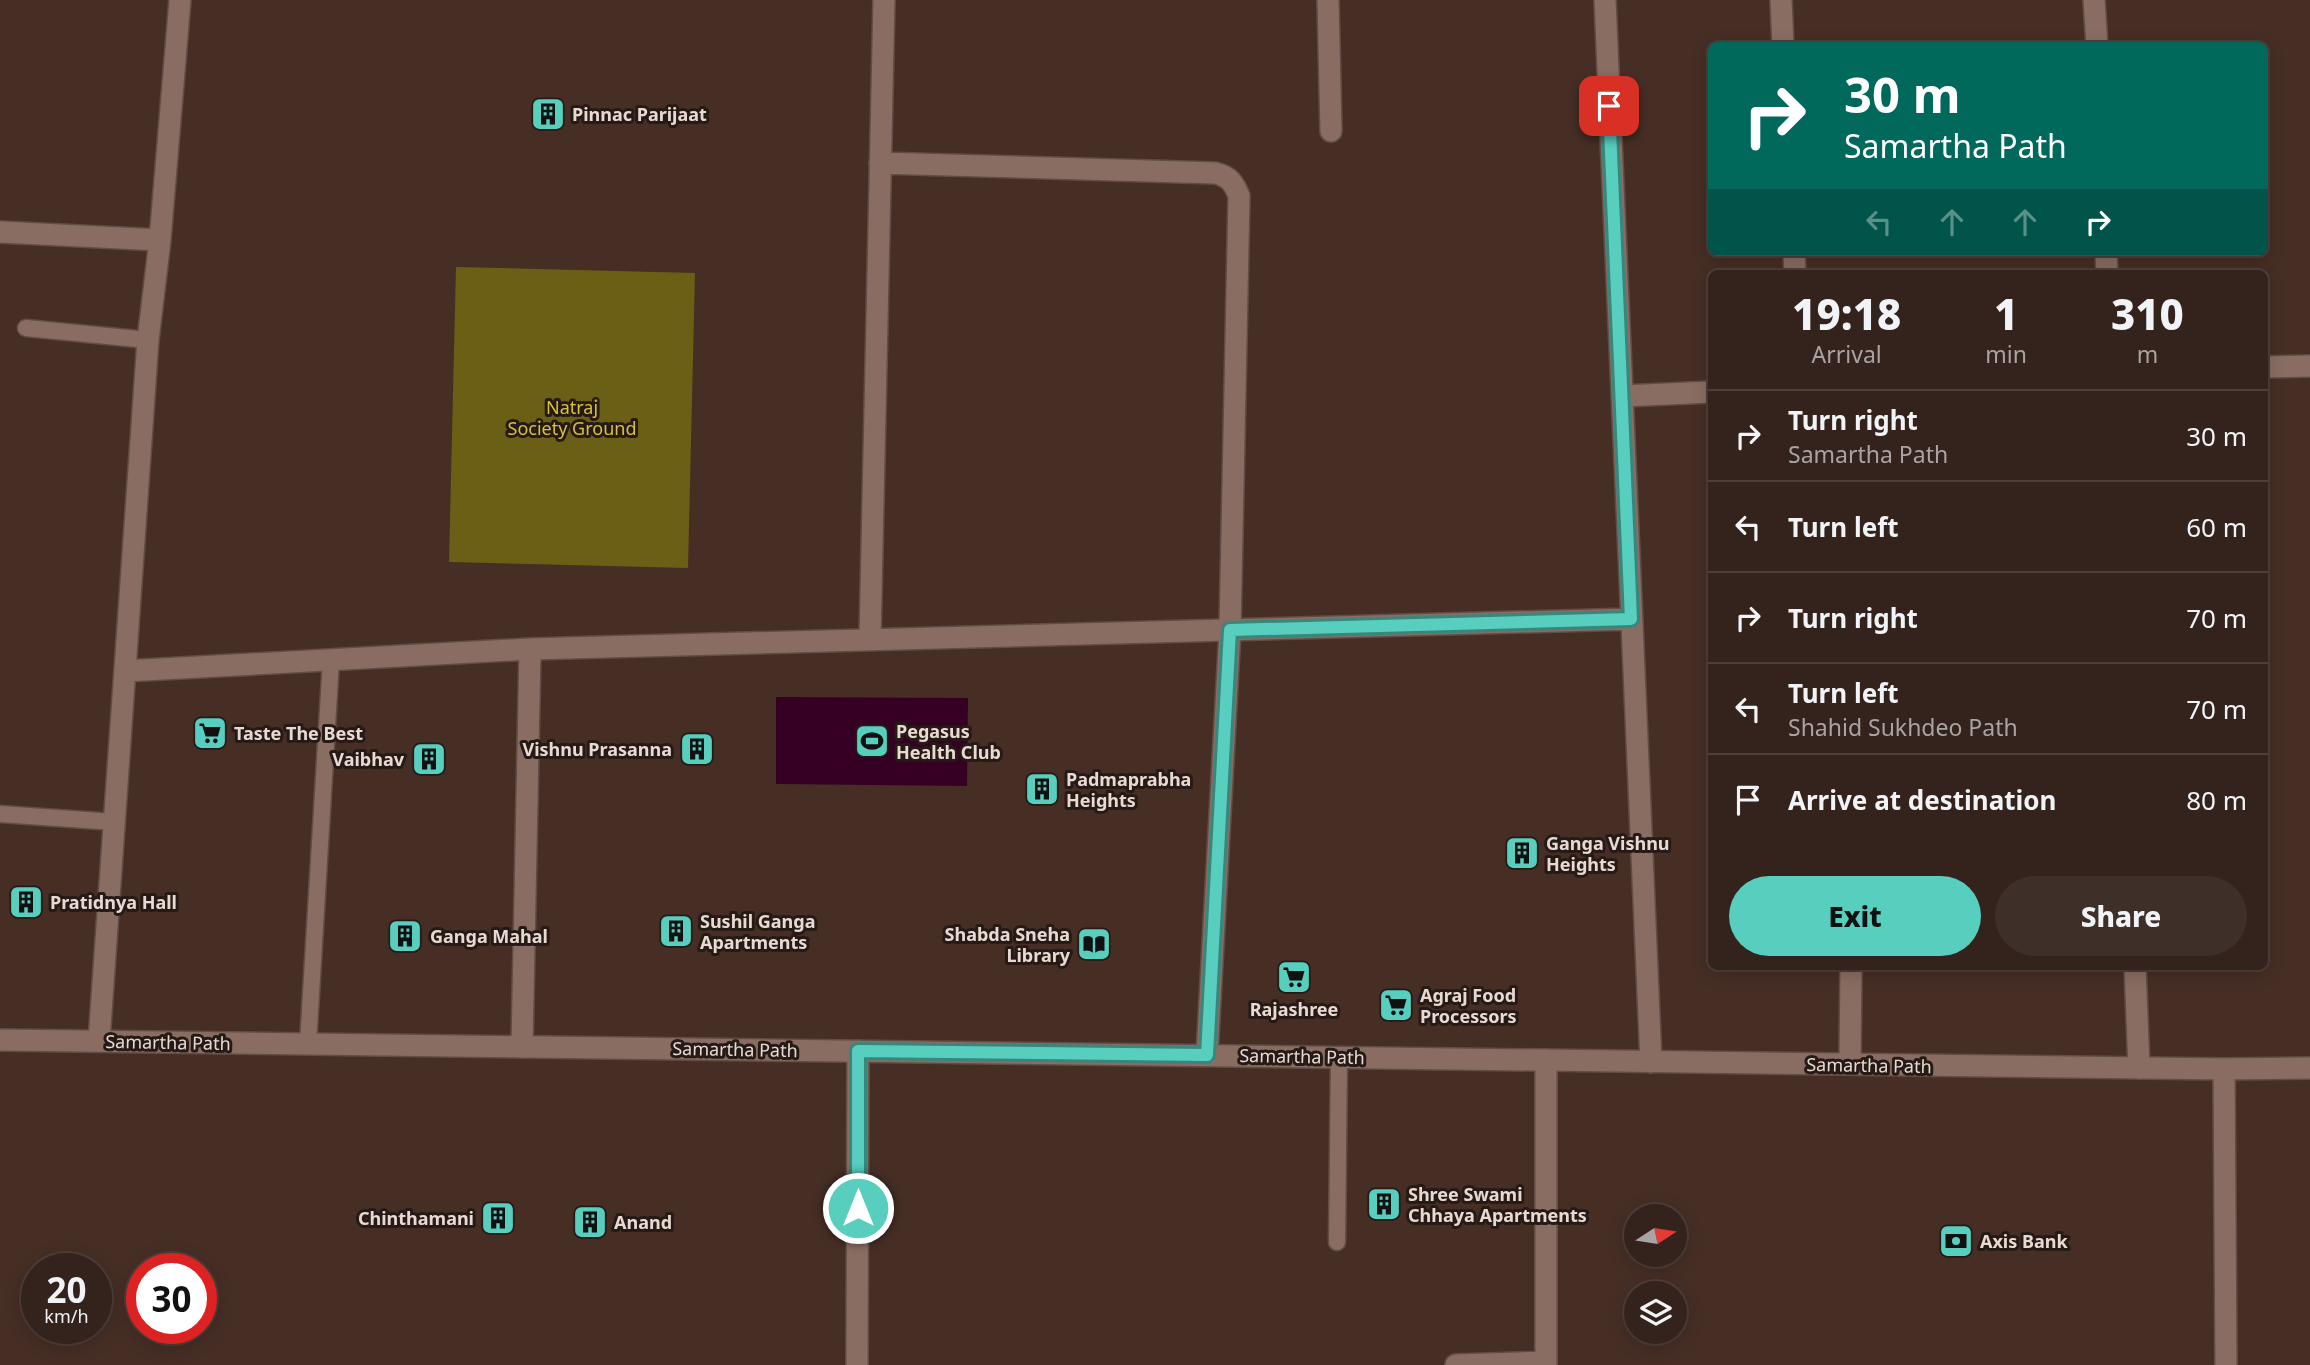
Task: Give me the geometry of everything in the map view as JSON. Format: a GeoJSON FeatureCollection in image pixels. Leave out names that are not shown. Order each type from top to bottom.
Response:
{"type":"FeatureCollection","features":[{"type":"Feature","properties":{"kind":"street"},"geometry":{"type":"LineString","coordinates":[[99,1041],[148,340],[160,240],[180,0]]}},
{"type":"Feature","properties":{"kind":"street"},"geometry":{"type":"LineString","coordinates":[[870,639],[884,0]]}},
{"type":"Feature","properties":{"kind":"street"},"geometry":{"type":"LineString","coordinates":[[1328,0],[1331,131]]}},
{"type":"Feature","properties":{"kind":"street"},"geometry":{"type":"LineString","coordinates":[[1605,0],[1651,1062]]}},
{"type":"Feature","properties":{"kind":"street"},"geometry":{"type":"LineString","coordinates":[[1780,0],[1783,42]]}},
{"type":"Feature","properties":{"kind":"street"},"geometry":{"type":"LineString","coordinates":[[2094,0],[2096,42]]}},
{"type":"Feature","properties":{"kind":"street"},"geometry":{"type":"LineString","coordinates":[[880,163],[1214,173],[1230,179],[1239,196],[1230,630],[1207,1055]]}},
{"type":"Feature","properties":{"kind":"street"},"geometry":{"type":"LineString","coordinates":[[0,232],[160,240]]}},
{"type":"Feature","properties":{"kind":"street"},"geometry":{"type":"LineString","coordinates":[[2268,367],[2310,366]]}},
{"type":"Feature","properties":{"kind":"street"},"geometry":{"type":"LineString","coordinates":[[1622,396],[1708,391]]}},
{"type":"Feature","properties":{"kind":"street"},"geometry":{"type":"LineString","coordinates":[[125,671],[530,649],[1631,619]]}},
{"type":"Feature","properties":{"kind":"street"},"geometry":{"type":"LineString","coordinates":[[522,1047],[530,649]]}},
{"type":"Feature","properties":{"kind":"street"},"geometry":{"type":"LineString","coordinates":[[1850,1065],[1851,970]]}},
{"type":"Feature","properties":{"kind":"street"},"geometry":{"type":"LineString","coordinates":[[2134,970],[2138,1068]]}},
{"type":"Feature","properties":{"kind":"street","name":"Samartha Path"},"geometry":{"type":"LineString","coordinates":[[0,1040],[1850,1065],[2310,1068]]}},
{"type":"Feature","properties":{"kind":"street"},"geometry":{"type":"LineString","coordinates":[[857,1365],[858,1051]]}},
{"type":"Feature","properties":{"kind":"street"},"geometry":{"type":"LineString","coordinates":[[1456,1365],[1546,1364],[1546,1060]]}},
{"type":"Feature","properties":{"kind":"street"},"geometry":{"type":"LineString","coordinates":[[2224,1069],[2226,1365]]}},
{"type":"Feature","properties":{"kind":"lane"},"geometry":{"type":"LineString","coordinates":[[26,328],[148,340]]}},
{"type":"Feature","properties":{"kind":"lane"},"geometry":{"type":"LineString","coordinates":[[307,1044],[331,660]]}},
{"type":"Feature","properties":{"kind":"lane"},"geometry":{"type":"LineString","coordinates":[[0,814],[114,822]]}},
{"type":"Feature","properties":{"kind":"lane"},"geometry":{"type":"LineString","coordinates":[[1337,1242],[1339,1057]]}},
{"type":"Feature","properties":{"kind":"green space","name":"Natraj Society Ground"},"geometry":{"type":"Polygon","coordinates":[[[456,267],[695,273],[688,568],[449,562],[456,267]]]}},
{"type":"Feature","properties":{"kind":"shaded area","name":"Pegasus Health Club"},"geometry":{"type":"Polygon","coordinates":[[[776,697],[968,698],[967,786],[776,784],[776,697]]]}},
{"type":"Feature","properties":{"kind":"place","name":"Pinnac Parijaat"},"geometry":{"type":"Point","coordinates":[548,114]}},
{"type":"Feature","properties":{"kind":"place","name":"Taste The Best"},"geometry":{"type":"Point","coordinates":[210,733]}},
{"type":"Feature","properties":{"kind":"place","name":"Pegasus Health Club"},"geometry":{"type":"Point","coordinates":[872,741]}},
{"type":"Feature","properties":{"kind":"place","name":"Vishnu Prasanna"},"geometry":{"type":"Point","coordinates":[697,749]}},
{"type":"Feature","properties":{"kind":"place","name":"Vaibhav"},"geometry":{"type":"Point","coordinates":[429,759]}},
{"type":"Feature","properties":{"kind":"place","name":"Padmaprabha Heights"},"geometry":{"type":"Point","coordinates":[1042,789]}},
{"type":"Feature","properties":{"kind":"place","name":"Ganga Vishnu Heights"},"geometry":{"type":"Point","coordinates":[1522,853]}},
{"type":"Feature","properties":{"kind":"place","name":"Pratidnya Hall"},"geometry":{"type":"Point","coordinates":[26,902]}},
{"type":"Feature","properties":{"kind":"place","name":"Sushil Ganga Apartments"},"geometry":{"type":"Point","coordinates":[676,931]}},
{"type":"Feature","properties":{"kind":"place","name":"Ganga Mahal"},"geometry":{"type":"Point","coordinates":[405,936]}},
{"type":"Feature","properties":{"kind":"place","name":"Shabda Sneha Library"},"geometry":{"type":"Point","coordinates":[1094,944]}},
{"type":"Feature","properties":{"kind":"place","name":"Rajashree"},"geometry":{"type":"Point","coordinates":[1294,977]}},
{"type":"Feature","properties":{"kind":"place","name":"Agraj Food Processors"},"geometry":{"type":"Point","coordinates":[1396,1005]}},
{"type":"Feature","properties":{"kind":"place","name":"Shree Swami Chhaya Apartments"},"geometry":{"type":"Point","coordinates":[1384,1204]}},
{"type":"Feature","properties":{"kind":"place","name":"Chinthamani"},"geometry":{"type":"Point","coordinates":[498,1218]}},
{"type":"Feature","properties":{"kind":"place","name":"Anand"},"geometry":{"type":"Point","coordinates":[590,1222]}},
{"type":"Feature","properties":{"kind":"place","name":"Axis Bank"},"geometry":{"type":"Point","coordinates":[1956,1241]}},
{"type":"Feature","properties":{"kind":"route"},"geometry":{"type":"LineString","coordinates":[[858,1208],[858,1051],[1207,1055],[1230,630],[1631,619],[1609,106]]}}]}
